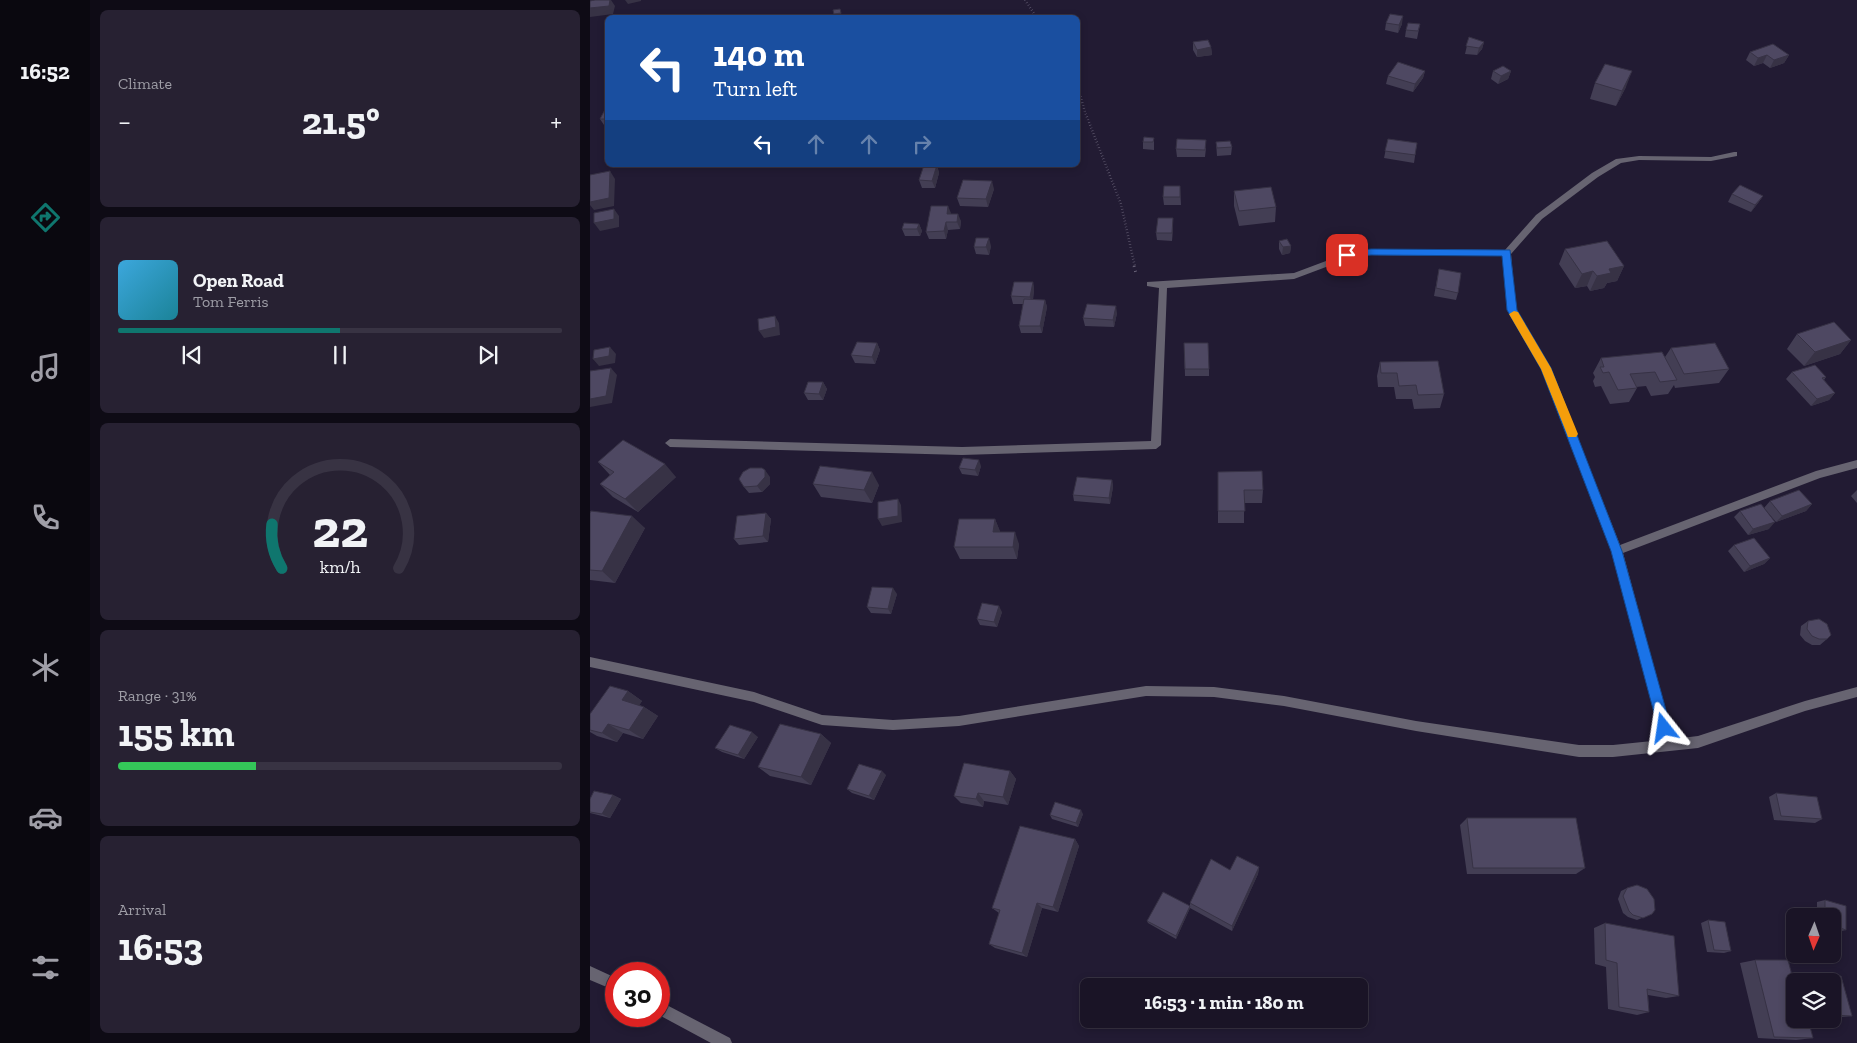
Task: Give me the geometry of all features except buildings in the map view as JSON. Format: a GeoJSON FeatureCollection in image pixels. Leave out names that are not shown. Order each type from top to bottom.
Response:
{"type":"FeatureCollection","features":[{"type":"Feature","properties":{"kind":"street"},"geometry":{"type":"LineString","coordinates":[[1669,746],[1617,551],[1546,368],[1512,310],[1507,253],[1539,217],[1619,161],[1639,158],[1711,159],[1734,154]]}},
{"type":"Feature","properties":{"kind":"street"},"geometry":{"type":"LineString","coordinates":[[1150,284],[1163,285],[1294,276],[1308,273],[1358,252],[1507,253]]}},
{"type":"Feature","properties":{"kind":"street"},"geometry":{"type":"LineString","coordinates":[[670,443],[962,451],[1156,445],[1163,285]]}},
{"type":"Feature","properties":{"kind":"street"},"geometry":{"type":"LineString","coordinates":[[1617,551],[1819,474],[1857,464]]}},
{"type":"Feature","properties":{"kind":"street"},"geometry":{"type":"LineString","coordinates":[[590,662],[754,697],[822,720],[894,725],[959,721],[1146,691],[1214,692],[1284,701],[1416,726],[1579,751],[1669,746],[1713,738],[1805,706],[1857,692]]}},
{"type":"Feature","properties":{"kind":"street"},"geometry":{"type":"LineString","coordinates":[[590,973],[605,980]]}},
{"type":"Feature","properties":{"kind":"street"},"geometry":{"type":"LineString","coordinates":[[670,1014],[725,1043]]}},
{"type":"Feature","properties":{"kind":"path"},"geometry":{"type":"LineString","coordinates":[[1025,0],[1035,15]]}},
{"type":"Feature","properties":{"kind":"path"},"geometry":{"type":"LineString","coordinates":[[1080,95],[1122,204],[1137,276],[1150,284]]}},
{"type":"Feature","properties":{"kind":"slow traffic"},"geometry":{"type":"LineString","coordinates":[[1514,314],[1546,368],[1572,434]]}},
{"type":"Feature","properties":{"kind":"route"},"geometry":{"type":"LineString","coordinates":[[1347,255],[1358,252],[1507,253],[1509,295],[1512,310],[1546,368],[1617,551],[1664,728]]}}]}
